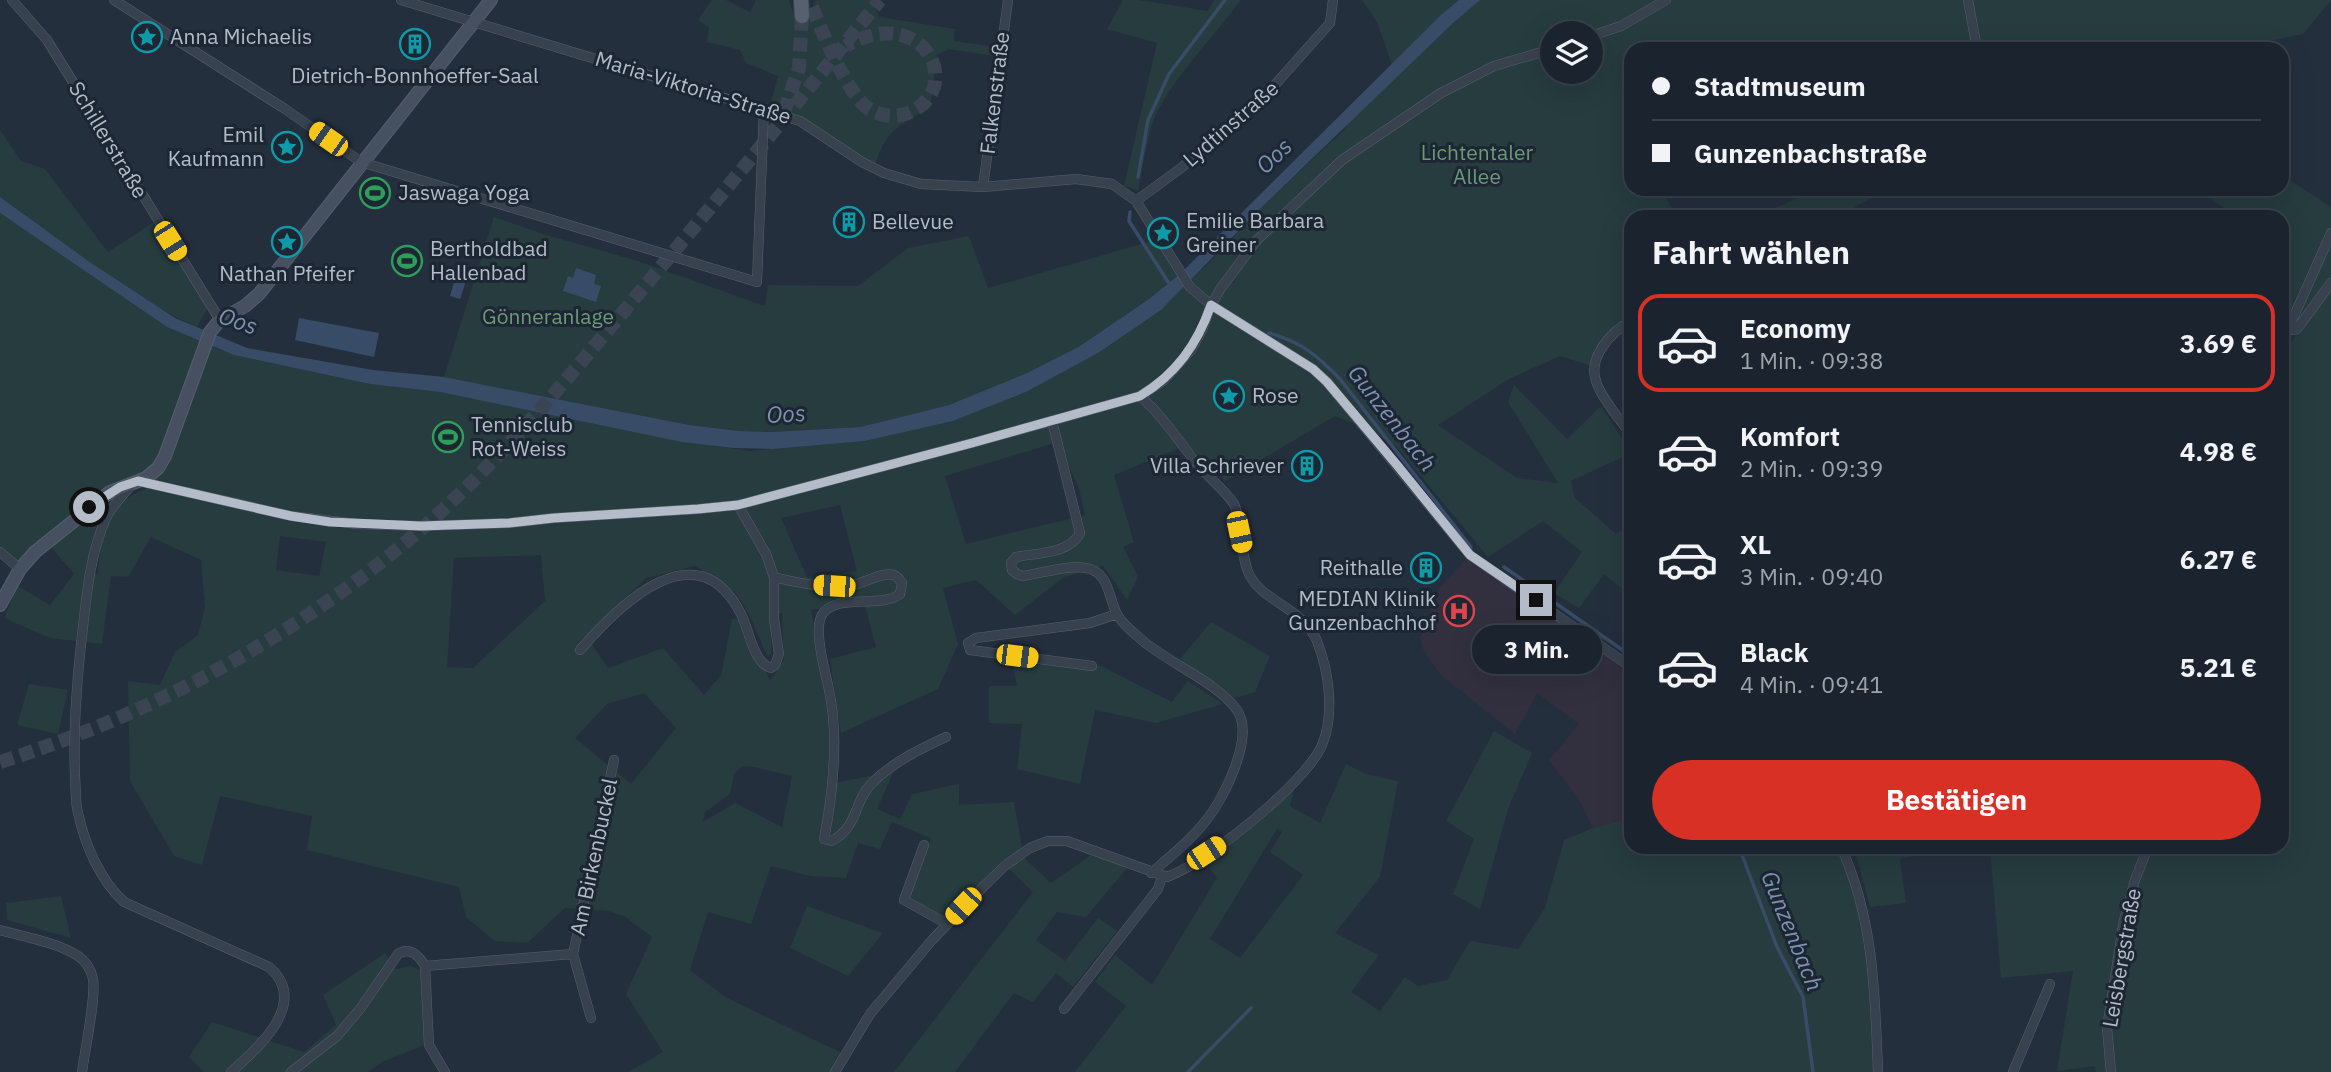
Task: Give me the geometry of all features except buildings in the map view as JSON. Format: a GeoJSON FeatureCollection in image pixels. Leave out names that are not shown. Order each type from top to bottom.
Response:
{"type":"FeatureCollection","features":[{"type":"Feature","properties":{"kind":"main road"},"geometry":{"type":"LineString","coordinates":[[0,605],[20,569],[35,552],[110,492],[154,473],[161,463],[207,338],[220,320],[245,306],[258,294],[491,0]]}},
{"type":"Feature","properties":{"kind":"street","name":"Schillerstraße"},"geometry":{"type":"LineString","coordinates":[[12,0],[47,40],[220,320]]}},
{"type":"Feature","properties":{"kind":"street"},"geometry":{"type":"LineString","coordinates":[[114,0],[285,109],[361,162],[757,282],[764,108]]}},
{"type":"Feature","properties":{"kind":"street","name":"Maria-Viktoria-Straße"},"geometry":{"type":"LineString","coordinates":[[401,0],[764,108],[800,121],[862,162],[884,173],[921,184],[983,187],[1076,179],[1112,184],[1136,201],[1190,287],[1211,305],[1313,369],[1327,382],[1470,555],[1624,662]]}},
{"type":"Feature","properties":{"kind":"street","name":"Falkenstraße"},"geometry":{"type":"LineString","coordinates":[[983,187],[1008,0]]}},
{"type":"Feature","properties":{"kind":"street","name":"Lydtinstraße"},"geometry":{"type":"LineString","coordinates":[[1136,201],[1255,107],[1330,23],[1333,0]]}},
{"type":"Feature","properties":{"kind":"street"},"geometry":{"type":"LineString","coordinates":[[1603,32],[1621,26],[1666,0]]}},
{"type":"Feature","properties":{"kind":"street"},"geometry":{"type":"LineString","coordinates":[[1968,0],[1976,42]]}},
{"type":"Feature","properties":{"kind":"street"},"geometry":{"type":"LineString","coordinates":[[231,1072],[259,1048],[273,1030],[286,992],[282,979],[269,967],[124,902],[115,894],[99,868],[86,840],[77,810],[74,751],[76,682],[87,591],[96,543],[107,515],[136,482],[291,516],[357,524],[421,526],[509,523],[738,505],[1140,396],[1164,380],[1184,360],[1202,330],[1211,305],[1257,240],[1342,160],[1440,93],[1494,66],[1540,53]]}},
{"type":"Feature","properties":{"kind":"street"},"geometry":{"type":"LineString","coordinates":[[2331,233],[2290,325],[2292,330],[2297,329],[2331,284]]}},
{"type":"Feature","properties":{"kind":"street"},"geometry":{"type":"LineString","coordinates":[[1624,325],[1601,348],[1595,367],[1596,383],[1624,425]]}},
{"type":"Feature","properties":{"kind":"street"},"geometry":{"type":"LineString","coordinates":[[835,1072],[870,1014],[947,924],[1006,865],[1041,842],[1056,839],[1162,877],[1172,876],[1246,827],[1291,786],[1322,745],[1330,716],[1326,677],[1317,641],[1306,624],[1256,585],[1248,574],[1235,505],[1200,467],[1152,406],[1140,396]]}},
{"type":"Feature","properties":{"kind":"street"},"geometry":{"type":"LineString","coordinates":[[1052,421],[1080,533],[1068,546],[1016,557],[1010,567],[1013,572],[1023,576],[1077,568],[1094,570],[1109,588],[1117,614],[1130,629],[1154,650],[1228,701],[1241,720],[1240,751],[1210,816],[1151,873]]}},
{"type":"Feature","properties":{"kind":"street"},"geometry":{"type":"LineString","coordinates":[[580,650],[596,631],[636,595],[655,582],[670,576],[685,575],[705,578],[731,597],[761,662],[771,668],[775,665],[779,654],[774,619],[774,577],[766,554],[738,505]]}},
{"type":"Feature","properties":{"kind":"street"},"geometry":{"type":"LineString","coordinates":[[0,552],[20,569]]}},
{"type":"Feature","properties":{"kind":"street"},"geometry":{"type":"LineString","coordinates":[[774,577],[798,583],[834,586],[852,585],[891,575],[898,577],[902,583],[900,594],[894,598],[864,600],[831,607],[820,618],[821,647],[832,702],[834,767],[824,839],[832,841],[845,834],[871,784],[916,750],[946,737]]}},
{"type":"Feature","properties":{"kind":"street"},"geometry":{"type":"LineString","coordinates":[[1093,666],[970,650],[968,643],[976,638],[1090,623],[1117,614]]}},
{"type":"Feature","properties":{"kind":"street","name":"Am Birkenbuckel"},"geometry":{"type":"LineString","coordinates":[[591,1018],[573,954],[614,760]]}},
{"type":"Feature","properties":{"kind":"street"},"geometry":{"type":"LineString","coordinates":[[924,845],[904,900],[947,924]]}},
{"type":"Feature","properties":{"kind":"street"},"geometry":{"type":"LineString","coordinates":[[1844,854],[1865,916],[1874,970],[1878,1072]]}},
{"type":"Feature","properties":{"kind":"street","name":"Leisbergstraße"},"geometry":{"type":"LineString","coordinates":[[2111,1072],[2107,1028],[2124,920],[2145,854]]}},
{"type":"Feature","properties":{"kind":"street"},"geometry":{"type":"LineString","coordinates":[[1064,1009],[1158,889],[1162,877]]}},
{"type":"Feature","properties":{"kind":"street"},"geometry":{"type":"LineString","coordinates":[[0,930],[61,948],[80,957],[91,970],[93,995],[82,1072]]}},
{"type":"Feature","properties":{"kind":"street"},"geometry":{"type":"LineString","coordinates":[[291,1072],[337,1036],[401,951],[411,951],[425,966],[429,1045],[445,1072]]}},
{"type":"Feature","properties":{"kind":"street","name":"Am Birkenbuckel"},"geometry":{"type":"LineString","coordinates":[[425,966],[573,954]]}},
{"type":"Feature","properties":{"kind":"street"},"geometry":{"type":"LineString","coordinates":[[2013,1072],[2050,984]]}},
{"type":"Feature","properties":{"kind":"shaded area"},"geometry":{"type":"Polygon","coordinates":[[[1470,555],[1624,662],[1624,820],[1593,828],[1579,799],[1549,760],[1579,724],[1537,693],[1515,734],[1440,674],[1423,649],[1420,637],[1440,587],[1470,555]]]}},
{"type":"Feature","properties":{"kind":"green space"},"geometry":{"type":"Polygon","coordinates":[[[712,0],[726,0],[750,12],[756,0],[789,0],[793,12],[805,17],[814,7],[815,0],[874,0],[873,5],[880,17],[955,29],[954,41],[996,47],[994,56],[948,49],[937,55],[930,108],[895,129],[885,142],[875,164],[841,148],[800,121],[787,107],[771,102],[778,76],[746,63],[740,50],[707,42],[709,28],[698,20],[712,0]]]}},
{"type":"Feature","properties":{"kind":"green space"},"geometry":{"type":"Polygon","coordinates":[[[1123,0],[1208,11],[1214,0],[1241,0],[1186,69],[1157,112],[1148,139],[1138,190],[1124,186],[1157,43],[1107,29],[1123,0]]]}},
{"type":"Feature","properties":{"kind":"green space","name":"Lichtentaler Allee"},"geometry":{"type":"Polygon","coordinates":[[[1362,0],[2331,0],[2303,34],[2264,42],[1624,42],[1624,196],[1666,196],[1673,210],[1624,210],[1624,325],[1617,329],[1595,367],[1560,356],[1509,379],[1438,425],[1517,478],[1558,483],[1508,402],[1514,385],[1567,439],[1601,406],[1624,442],[1624,456],[1571,481],[1575,498],[1616,534],[1624,529],[1624,590],[1604,574],[1579,608],[1554,593],[1582,552],[1543,521],[1488,557],[1396,446],[1363,427],[1335,416],[1225,481],[1188,445],[1114,475],[1134,542],[1123,547],[1138,577],[1127,600],[1103,566],[1064,577],[1015,615],[976,580],[943,588],[958,644],[938,689],[841,733],[830,659],[876,647],[864,603],[811,610],[829,702],[830,784],[894,771],[877,809],[900,819],[912,794],[959,784],[959,805],[1014,802],[1022,847],[945,922],[905,899],[931,838],[892,822],[880,849],[858,843],[846,878],[810,876],[771,866],[751,924],[708,912],[690,970],[725,997],[846,1055],[834,1072],[628,1072],[663,1052],[626,994],[652,937],[624,916],[608,911],[565,908],[527,943],[495,941],[466,917],[459,887],[307,850],[312,816],[220,796],[202,865],[174,856],[130,781],[128,681],[160,685],[175,652],[198,635],[205,607],[201,560],[151,537],[128,577],[111,576],[102,644],[50,638],[4,618],[18,586],[50,605],[74,574],[50,546],[97,506],[20,569],[0,552],[0,213],[167,327],[234,355],[370,384],[440,392],[682,441],[750,451],[865,441],[953,421],[1026,392],[1098,353],[1206,266],[1265,204],[1343,131],[1392,65],[1377,22],[1362,0]],[[1058,442],[945,476],[966,544],[1085,515],[1079,489],[1058,442]],[[152,485],[120,487],[98,505],[104,516],[88,573],[98,574],[108,522],[127,498],[152,485]],[[840,505],[781,518],[807,577],[857,571],[840,505]],[[280,536],[276,570],[319,576],[326,542],[280,536]],[[541,555],[454,558],[447,667],[473,668],[545,601],[541,555]],[[695,566],[646,578],[586,636],[608,668],[663,648],[704,695],[721,675],[732,619],[743,618],[770,681],[784,660],[782,613],[771,613],[771,654],[767,656],[749,614],[735,592],[695,566]],[[644,693],[607,704],[575,738],[631,784],[676,728],[644,693]],[[742,766],[734,774],[730,794],[705,812],[703,822],[735,803],[782,827],[792,776],[742,766]]]}},
{"type":"Feature","properties":{"kind":"green space"},"geometry":{"type":"Polygon","coordinates":[[[0,130],[21,161],[45,169],[108,252],[157,220],[210,304],[197,327],[121,284],[0,197],[0,130]]]}},
{"type":"Feature","properties":{"kind":"green space"},"geometry":{"type":"Polygon","coordinates":[[[2289,180],[2331,207],[2331,1072],[2096,1072],[2095,1066],[2057,1071],[2073,971],[2001,978],[1991,854],[2289,854],[2289,346],[2308,315],[2289,330],[2289,210],[2226,210],[2208,196],[2289,196],[2289,180]]]}},
{"type":"Feature","properties":{"kind":"green space"},"geometry":{"type":"Polygon","coordinates":[[[1802,196],[1874,196],[1855,207],[1856,210],[1771,210],[1802,196]]]}},
{"type":"Feature","properties":{"kind":"green space","name":"Gönneranlage"},"geometry":{"type":"Polygon","coordinates":[[[494,217],[638,261],[765,306],[768,285],[858,286],[908,248],[969,236],[988,288],[1159,239],[1181,273],[1149,299],[1080,346],[1027,373],[949,405],[860,427],[739,431],[689,425],[444,377],[494,217]]]}},
{"type":"Feature","properties":{"kind":"green space"},"geometry":{"type":"Polygon","coordinates":[[[1211,622],[1270,656],[1255,692],[1235,698],[1180,659],[1211,622]]]}},
{"type":"Feature","properties":{"kind":"green space"},"geometry":{"type":"Polygon","coordinates":[[[1011,659],[1101,666],[1172,702],[1188,681],[1223,704],[1156,723],[1095,710],[1080,784],[1017,769],[1022,724],[989,723],[989,686],[1017,686],[1011,659]]]}},
{"type":"Feature","properties":{"kind":"green space"},"geometry":{"type":"Polygon","coordinates":[[[29,684],[68,690],[58,734],[17,725],[29,684]]]}},
{"type":"Feature","properties":{"kind":"green space"},"geometry":{"type":"Polygon","coordinates":[[[1494,731],[1532,753],[1508,809],[1480,909],[1453,894],[1474,839],[1446,821],[1494,731]]]}},
{"type":"Feature","properties":{"kind":"green space"},"geometry":{"type":"Polygon","coordinates":[[[1346,764],[1366,774],[1398,781],[1380,877],[1335,933],[1379,955],[1351,992],[1380,1011],[1405,977],[1418,986],[1447,980],[1470,941],[1518,949],[1545,908],[1564,840],[1593,828],[1624,820],[1624,854],[1843,854],[1865,916],[1878,1072],[1075,1072],[1126,1006],[1095,982],[1115,955],[1152,985],[1217,878],[1203,860],[1295,786],[1290,806],[1320,823],[1346,764]],[[1277,829],[1210,939],[1240,958],[1303,875],[1270,852],[1282,832],[1277,829]]]}},
{"type":"Feature","properties":{"kind":"green space"},"geometry":{"type":"Polygon","coordinates":[[[1854,854],[1923,854],[1900,859],[1906,903],[1870,907],[1854,854]]]}},
{"type":"Feature","properties":{"kind":"green space"},"geometry":{"type":"Polygon","coordinates":[[[1091,855],[1128,867],[1086,917],[1057,912],[1036,940],[1065,961],[1098,918],[1117,931],[1073,987],[1056,973],[1033,1002],[1014,993],[955,1072],[894,1072],[1033,892],[1007,867],[1022,856],[1051,883],[1091,855]]]}},
{"type":"Feature","properties":{"kind":"green space"},"geometry":{"type":"Polygon","coordinates":[[[61,896],[71,938],[7,920],[6,903],[61,896]]]}},
{"type":"Feature","properties":{"kind":"green space"},"geometry":{"type":"Polygon","coordinates":[[[807,906],[883,933],[848,976],[790,948],[807,906]]]}},
{"type":"Feature","properties":{"kind":"green space"},"geometry":{"type":"Polygon","coordinates":[[[385,953],[396,969],[412,966],[422,972],[425,1045],[382,1062],[368,1072],[204,1072],[189,1057],[212,1022],[304,1052],[336,1025],[323,995],[385,953]]]}},
{"type":"Feature","properties":{"kind":"water"},"geometry":{"type":"Polygon","coordinates":[[[1459,0],[1480,0],[1265,204],[1161,310],[1098,353],[1026,392],[953,421],[865,441],[773,449],[682,442],[440,392],[370,384],[234,355],[167,327],[0,213],[0,197],[91,263],[175,318],[247,348],[373,370],[444,377],[689,425],[772,432],[860,427],[949,405],[1027,373],[1080,346],[1149,299],[1181,273],[1459,0]]]}},
{"type":"Feature","properties":{"kind":"water"},"geometry":{"type":"Polygon","coordinates":[[[576,268],[596,275],[594,284],[601,286],[596,302],[563,291],[568,276],[573,278],[576,268]]]}},
{"type":"Feature","properties":{"kind":"water"},"geometry":{"type":"Polygon","coordinates":[[[456,275],[467,278],[460,299],[450,296],[456,275]]]}},
{"type":"Feature","properties":{"kind":"water"},"geometry":{"type":"Polygon","coordinates":[[[299,318],[379,333],[374,357],[295,340],[299,318]]]}},
{"type":"Feature","properties":{"kind":"waterway"},"geometry":{"type":"LineString","coordinates":[[1138,177],[1148,120],[1169,74],[1225,0]]}},
{"type":"Feature","properties":{"kind":"waterway"},"geometry":{"type":"LineString","coordinates":[[1130,212],[1129,221],[1170,285]]}},
{"type":"Feature","properties":{"kind":"waterway","name":"Gunzenbach"},"geometry":{"type":"LineString","coordinates":[[1269,333],[1308,350],[1340,379],[1471,547]]}},
{"type":"Feature","properties":{"kind":"waterway","name":"Gunzenbach"},"geometry":{"type":"LineString","coordinates":[[1504,567],[1624,651]]}},
{"type":"Feature","properties":{"kind":"waterway","name":"Gunzenbach"},"geometry":{"type":"LineString","coordinates":[[1742,854],[1777,947],[1803,997],[1813,1072]]}},
{"type":"Feature","properties":{"kind":"waterway"},"geometry":{"type":"LineString","coordinates":[[1188,1072],[1251,1008]]}},
{"type":"Feature","properties":{"kind":"tunnel"},"geometry":{"type":"LineString","coordinates":[[0,762],[109,722],[214,672],[312,612],[360,578],[438,515],[497,457],[553,395],[880,0]]}},
{"type":"Feature","properties":{"kind":"tunnel"},"geometry":{"type":"LineString","coordinates":[[812,7],[842,74],[857,98],[869,109],[889,116],[905,114],[924,103],[934,88],[935,71],[929,55],[916,42],[898,34],[874,35],[846,46]]}},
{"type":"Feature","properties":{"kind":"tunnel"},"geometry":{"type":"LineString","coordinates":[[784,112],[799,68],[802,16]]}},
{"type":"Feature","properties":{"kind":"place","name":"Anna Michaelis"},"geometry":{"type":"Point","coordinates":[147,37]}},
{"type":"Feature","properties":{"kind":"place","name":"Dietrich-Bonnhoeffer-Saal"},"geometry":{"type":"Point","coordinates":[415,44]}},
{"type":"Feature","properties":{"kind":"place","name":"Emil Kaufmann"},"geometry":{"type":"Point","coordinates":[287,147]}},
{"type":"Feature","properties":{"kind":"place","name":"Jaswaga Yoga"},"geometry":{"type":"Point","coordinates":[375,193]}},
{"type":"Feature","properties":{"kind":"place","name":"Bellevue"},"geometry":{"type":"Point","coordinates":[849,222]}},
{"type":"Feature","properties":{"kind":"place","name":"Emilie Barbara Greiner"},"geometry":{"type":"Point","coordinates":[1163,233]}},
{"type":"Feature","properties":{"kind":"place","name":"Nathan Pfeifer"},"geometry":{"type":"Point","coordinates":[287,242]}},
{"type":"Feature","properties":{"kind":"place","name":"Bertholdbad Hallenbad"},"geometry":{"type":"Point","coordinates":[407,261]}},
{"type":"Feature","properties":{"kind":"place","name":"Rose"},"geometry":{"type":"Point","coordinates":[1229,396]}},
{"type":"Feature","properties":{"kind":"place","name":"Tennisclub Rot-Weiss"},"geometry":{"type":"Point","coordinates":[448,437]}},
{"type":"Feature","properties":{"kind":"place","name":"Villa Schriever"},"geometry":{"type":"Point","coordinates":[1307,466]}},
{"type":"Feature","properties":{"kind":"place","name":"Reithalle"},"geometry":{"type":"Point","coordinates":[1426,568]}},
{"type":"Feature","properties":{"kind":"place","name":"MEDIAN Klinik Gunzenbachhof"},"geometry":{"type":"Point","coordinates":[1459,611]}},
{"type":"Feature","properties":{"kind":"route"},"geometry":{"type":"LineString","coordinates":[[89,507],[110,492],[138,481],[291,516],[357,524],[421,526],[509,523],[738,505],[1140,396],[1164,380],[1184,360],[1197,341],[1211,305],[1313,369],[1327,382],[1470,555],[1536,600]]}},
{"type":"Feature","properties":{"kind":"water label","name":"Oos"},"geometry":{"type":"Point","coordinates":[1274,156]}},
{"type":"Feature","properties":{"kind":"water label","name":"Oos"},"geometry":{"type":"Point","coordinates":[238,321]}},
{"type":"Feature","properties":{"kind":"water label","name":"Oos"},"geometry":{"type":"Point","coordinates":[786,414]}}]}
